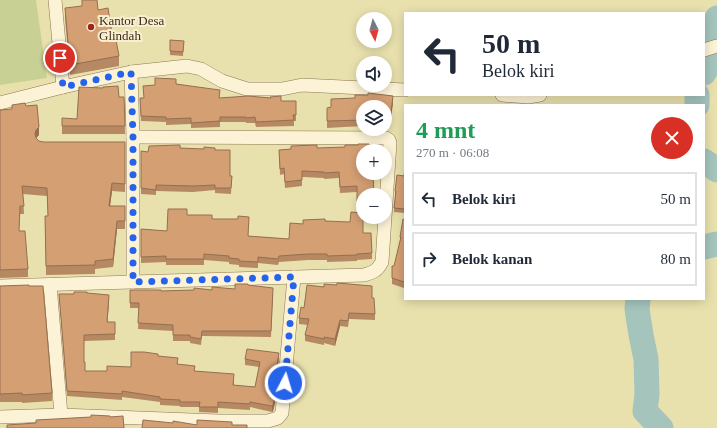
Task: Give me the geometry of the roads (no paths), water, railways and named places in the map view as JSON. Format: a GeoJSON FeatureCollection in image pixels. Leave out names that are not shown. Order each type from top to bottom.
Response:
{"type":"FeatureCollection","features":[{"type":"Feature","properties":{"kind":"street"},"geometry":{"type":"LineString","coordinates":[[55,0],[63,87]]}},
{"type":"Feature","properties":{"kind":"street"},"geometry":{"type":"LineString","coordinates":[[0,103],[131,72],[187,66],[201,68],[222,81],[247,89],[282,89],[302,85],[404,90]]}},
{"type":"Feature","properties":{"kind":"street"},"geometry":{"type":"LineString","coordinates":[[131,72],[133,282]]}},
{"type":"Feature","properties":{"kind":"street"},"geometry":{"type":"LineString","coordinates":[[515,96],[534,96]]}},
{"type":"Feature","properties":{"kind":"street"},"geometry":{"type":"LineString","coordinates":[[0,286],[364,275],[374,272],[379,268],[382,262],[390,143],[386,138],[132,140],[117,142]]}},
{"type":"Feature","properties":{"kind":"street"},"geometry":{"type":"LineString","coordinates":[[0,416],[61,415],[218,421],[268,421],[278,418],[282,413],[294,277]]}},
{"type":"Feature","properties":{"kind":"street"},"geometry":{"type":"LineString","coordinates":[[50,285],[61,415]]}},
{"type":"Feature","properties":{"kind":"waterway"},"geometry":{"type":"LineString","coordinates":[[705,71],[711,61],[712,34],[717,18]]}},
{"type":"Feature","properties":{"kind":"waterway"},"geometry":{"type":"LineString","coordinates":[[697,96],[697,104]]}},
{"type":"Feature","properties":{"kind":"waterway"},"geometry":{"type":"LineString","coordinates":[[705,162],[717,170]]}},
{"type":"Feature","properties":{"kind":"waterway"},"geometry":{"type":"LineString","coordinates":[[705,247],[717,244]]}},
{"type":"Feature","properties":{"kind":"waterway"},"geometry":{"type":"LineString","coordinates":[[638,300],[637,309],[646,359],[647,394],[645,411],[661,428]]}},
{"type":"Feature","properties":{"kind":"place","name":"Kantor Desa Glindah"},"geometry":{"type":"Point","coordinates":[91,27]}}]}
